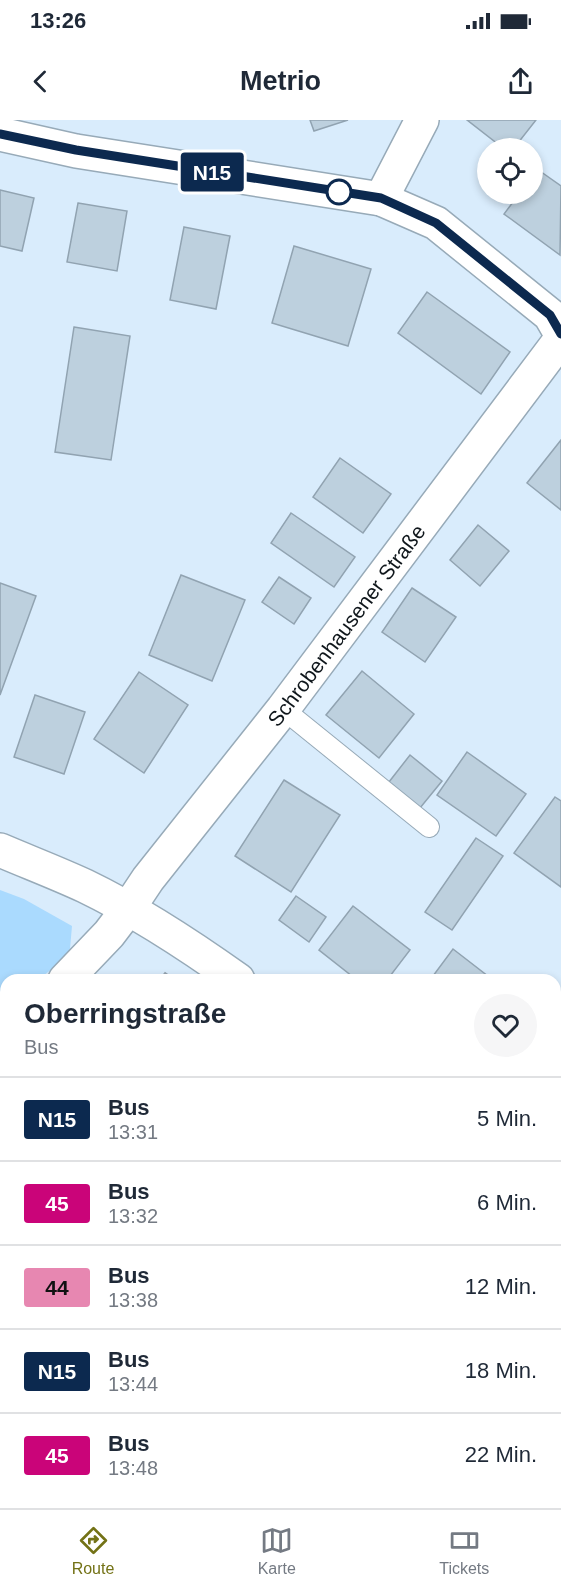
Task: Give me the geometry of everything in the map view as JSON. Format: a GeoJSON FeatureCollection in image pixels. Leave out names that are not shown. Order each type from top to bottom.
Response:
{"type":"FeatureCollection","features":[{"type":"Feature","properties":{"kind":"street"},"geometry":{"type":"LineString","coordinates":[[381,198],[422,120]]}},
{"type":"Feature","properties":{"kind":"street"},"geometry":{"type":"LineString","coordinates":[[0,134],[76,150],[381,198],[436,223],[550,315],[561,334]]}},
{"type":"Feature","properties":{"kind":"street","name":"Schrobenhausener Straße"},"geometry":{"type":"LineString","coordinates":[[70,974],[109,934],[148,879],[283,709],[561,339]]}},
{"type":"Feature","properties":{"kind":"street"},"geometry":{"type":"LineString","coordinates":[[0,850],[85,886],[128,909],[188,944],[230,974]]}},
{"type":"Feature","properties":{"kind":"lane"},"geometry":{"type":"LineString","coordinates":[[283,709],[429,827]]}},
{"type":"Feature","properties":{"kind":"shaded area"},"geometry":{"type":"Polygon","coordinates":[[[0,890],[24,899],[72,926],[69,960],[66,958],[45,974],[0,974],[0,890]]]}},
{"type":"Feature","properties":{"kind":"building"},"geometry":{"type":"Polygon","coordinates":[[[310,120],[348,120],[314,131],[310,120]]]}},
{"type":"Feature","properties":{"kind":"building"},"geometry":{"type":"Polygon","coordinates":[[[467,120],[536,120],[522,138],[490,138],[467,120]]]}},
{"type":"Feature","properties":{"kind":"building"},"geometry":{"type":"Polygon","coordinates":[[[543,173],[561,186],[560,255],[504,214],[512,204],[543,204],[543,173]]]}},
{"type":"Feature","properties":{"kind":"building"},"geometry":{"type":"Polygon","coordinates":[[[0,190],[34,198],[22,251],[0,246],[0,190]]]}},
{"type":"Feature","properties":{"kind":"building"},"geometry":{"type":"Polygon","coordinates":[[[78,203],[127,211],[117,271],[67,262],[78,203]]]}},
{"type":"Feature","properties":{"kind":"building"},"geometry":{"type":"Polygon","coordinates":[[[184,227],[230,236],[216,309],[170,300],[184,227]]]}},
{"type":"Feature","properties":{"kind":"building"},"geometry":{"type":"Polygon","coordinates":[[[294,246],[371,269],[348,346],[272,323],[294,246]]]}},
{"type":"Feature","properties":{"kind":"building"},"geometry":{"type":"Polygon","coordinates":[[[427,292],[510,352],[481,394],[398,333],[427,292]]]}},
{"type":"Feature","properties":{"kind":"building"},"geometry":{"type":"Polygon","coordinates":[[[74,327],[130,336],[111,460],[55,452],[74,327]]]}},
{"type":"Feature","properties":{"kind":"building"},"geometry":{"type":"Polygon","coordinates":[[[561,440],[561,510],[527,483],[561,440]]]}},
{"type":"Feature","properties":{"kind":"building"},"geometry":{"type":"Polygon","coordinates":[[[340,458],[391,494],[363,533],[313,497],[340,458]]]}},
{"type":"Feature","properties":{"kind":"building"},"geometry":{"type":"Polygon","coordinates":[[[291,513],[355,557],[334,587],[271,543],[291,513]]]}},
{"type":"Feature","properties":{"kind":"building"},"geometry":{"type":"Polygon","coordinates":[[[478,525],[509,551],[480,586],[450,560],[478,525]]]}},
{"type":"Feature","properties":{"kind":"building"},"geometry":{"type":"Polygon","coordinates":[[[181,575],[245,600],[212,681],[149,655],[181,575]]]}},
{"type":"Feature","properties":{"kind":"building"},"geometry":{"type":"Polygon","coordinates":[[[279,577],[311,598],[294,624],[262,602],[279,577]]]}},
{"type":"Feature","properties":{"kind":"building"},"geometry":{"type":"Polygon","coordinates":[[[0,583],[36,596],[0,695],[0,583]]]}},
{"type":"Feature","properties":{"kind":"building"},"geometry":{"type":"Polygon","coordinates":[[[412,588],[456,617],[425,662],[382,632],[412,588]]]}},
{"type":"Feature","properties":{"kind":"building"},"geometry":{"type":"Polygon","coordinates":[[[362,671],[414,714],[379,758],[326,715],[362,671]]]}},
{"type":"Feature","properties":{"kind":"building"},"geometry":{"type":"Polygon","coordinates":[[[139,672],[188,705],[144,773],[94,739],[139,672]]]}},
{"type":"Feature","properties":{"kind":"building"},"geometry":{"type":"Polygon","coordinates":[[[35,695],[85,712],[64,774],[14,757],[35,695]]]}},
{"type":"Feature","properties":{"kind":"building"},"geometry":{"type":"Polygon","coordinates":[[[467,752],[526,794],[496,836],[437,795],[467,752]]]}},
{"type":"Feature","properties":{"kind":"building"},"geometry":{"type":"Polygon","coordinates":[[[410,755],[442,781],[420,808],[389,782],[410,755]]]}},
{"type":"Feature","properties":{"kind":"building"},"geometry":{"type":"Polygon","coordinates":[[[284,780],[340,815],[291,892],[235,856],[284,780]]]}},
{"type":"Feature","properties":{"kind":"building"},"geometry":{"type":"Polygon","coordinates":[[[555,797],[561,801],[561,887],[514,853],[555,797]]]}},
{"type":"Feature","properties":{"kind":"building"},"geometry":{"type":"Polygon","coordinates":[[[476,838],[503,856],[452,930],[425,912],[476,838]]]}},
{"type":"Feature","properties":{"kind":"building"},"geometry":{"type":"Polygon","coordinates":[[[296,896],[326,917],[309,942],[279,920],[296,896]]]}},
{"type":"Feature","properties":{"kind":"building"},"geometry":{"type":"Polygon","coordinates":[[[353,906],[410,950],[392,974],[349,974],[319,950],[353,906]]]}},
{"type":"Feature","properties":{"kind":"building"},"geometry":{"type":"Polygon","coordinates":[[[453,949],[485,974],[434,974],[453,949]]]}},
{"type":"Feature","properties":{"kind":"bus line","name":"N15"},"geometry":{"type":"LineString","coordinates":[[0,134],[76,150],[381,198],[436,223],[550,315],[561,334]]}}]}
